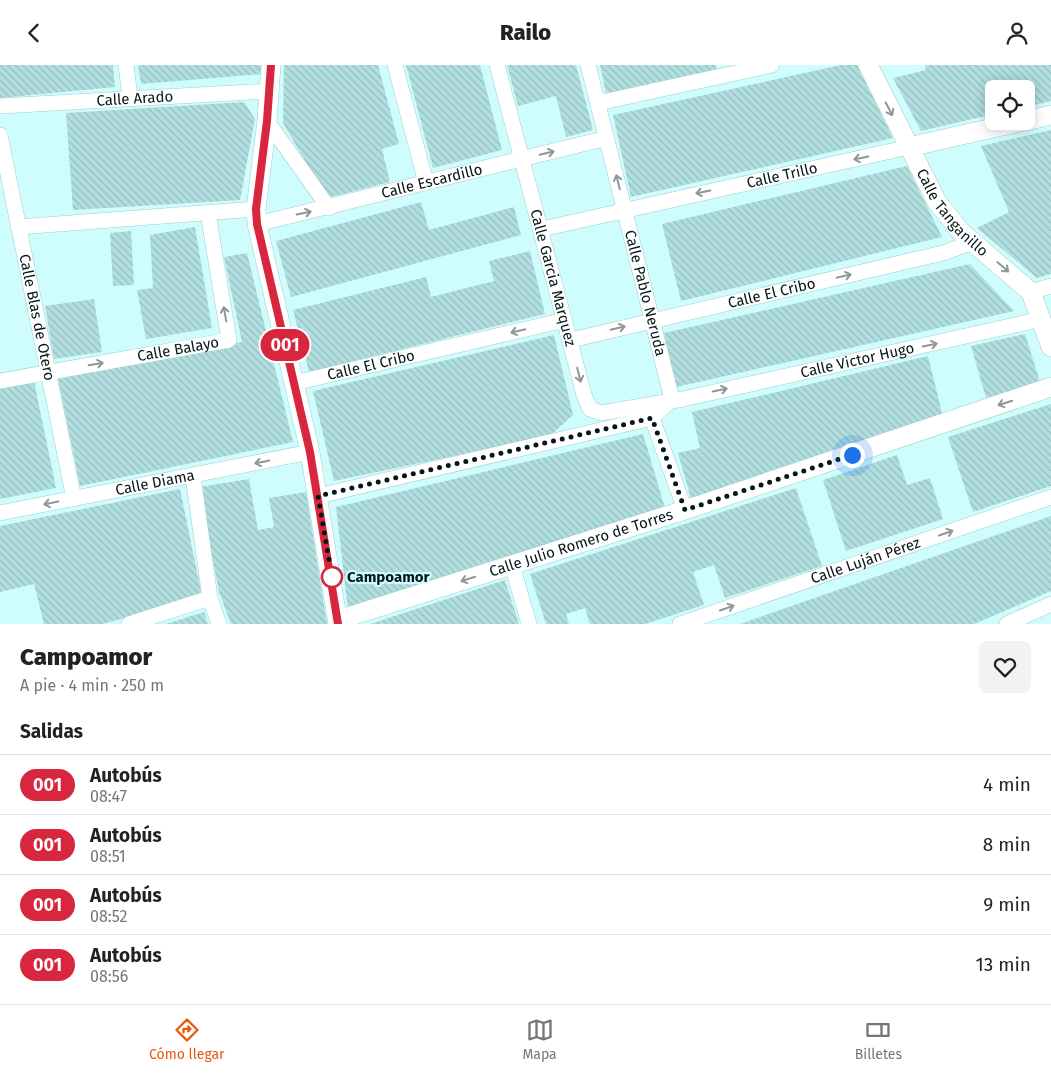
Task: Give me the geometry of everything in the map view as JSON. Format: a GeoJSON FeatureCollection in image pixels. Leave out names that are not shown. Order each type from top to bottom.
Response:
{"type":"FeatureCollection","features":[{"type":"Feature","properties":{"kind":"street"},"geometry":{"type":"LineString","coordinates":[[126,65],[130,98]]}},
{"type":"Feature","properties":{"kind":"street"},"geometry":{"type":"LineString","coordinates":[[271,65],[270,91],[256,216],[310,452],[338,622]]}},
{"type":"Feature","properties":{"kind":"street"},"geometry":{"type":"LineString","coordinates":[[395,65],[426,183]]}},
{"type":"Feature","properties":{"kind":"street","name":"Calle Garcia Marquez"},"geometry":{"type":"LineString","coordinates":[[497,65],[542,229],[584,395],[590,409],[602,413],[672,399]]}},
{"type":"Feature","properties":{"kind":"street","name":"Calle Pablo Neruda"},"geometry":{"type":"LineString","coordinates":[[588,65],[672,399]]}},
{"type":"Feature","properties":{"kind":"street"},"geometry":{"type":"LineString","coordinates":[[598,103],[733,69],[772,65]]}},
{"type":"Feature","properties":{"kind":"street","name":"Calle Tanganillo"},"geometry":{"type":"LineString","coordinates":[[868,65],[937,202],[962,233],[1032,292],[1051,347]]}},
{"type":"Feature","properties":{"kind":"street","name":"Calle Arado"},"geometry":{"type":"LineString","coordinates":[[0,106],[270,91]]}},
{"type":"Feature","properties":{"kind":"street","name":"Calle Trillo"},"geometry":{"type":"LineString","coordinates":[[1035,119],[1051,115]]}},
{"type":"Feature","properties":{"kind":"street"},"geometry":{"type":"LineString","coordinates":[[267,121],[328,208]]}},
{"type":"Feature","properties":{"kind":"street","name":"Calle Trillo"},"geometry":{"type":"LineString","coordinates":[[542,229],[985,130]]}},
{"type":"Feature","properties":{"kind":"street","name":"Calle Blas de Otero"},"geometry":{"type":"LineString","coordinates":[[0,135],[74,499]]}},
{"type":"Feature","properties":{"kind":"street","name":"Calle Escardillo"},"geometry":{"type":"LineString","coordinates":[[18,227],[208,213],[256,216],[328,208],[607,138]]}},
{"type":"Feature","properties":{"kind":"street","name":"Calle Balayo"},"geometry":{"type":"LineString","coordinates":[[0,381],[229,340],[208,213]]}},
{"type":"Feature","properties":{"kind":"street","name":"Calle El Cribo"},"geometry":{"type":"LineString","coordinates":[[570,340],[944,253],[973,242]]}},
{"type":"Feature","properties":{"kind":"street"},"geometry":{"type":"LineString","coordinates":[[1032,292],[1051,286]]}},
{"type":"Feature","properties":{"kind":"street","name":"Calle Victor Hugo"},"geometry":{"type":"LineString","coordinates":[[672,399],[683,399],[1042,319]]}},
{"type":"Feature","properties":{"kind":"street","name":"Calle El Cribo"},"geometry":{"type":"LineString","coordinates":[[294,383],[565,320]]}},
{"type":"Feature","properties":{"kind":"street","name":"Calle Julio Romero de Torres"},"geometry":{"type":"LineString","coordinates":[[338,622],[685,510],[1051,387]]}},
{"type":"Feature","properties":{"kind":"street"},"geometry":{"type":"LineString","coordinates":[[318,496],[652,418],[672,399]]}},
{"type":"Feature","properties":{"kind":"street"},"geometry":{"type":"LineString","coordinates":[[652,418],[685,510]]}},
{"type":"Feature","properties":{"kind":"street","name":"Calle Diama"},"geometry":{"type":"LineString","coordinates":[[0,513],[310,452]]}},
{"type":"Feature","properties":{"kind":"street"},"geometry":{"type":"LineString","coordinates":[[193,476],[210,597],[219,624]]}},
{"type":"Feature","properties":{"kind":"street","name":"Calle Luján Pérez"},"geometry":{"type":"LineString","coordinates":[[680,624],[1051,497]]}},
{"type":"Feature","properties":{"kind":"street"},"geometry":{"type":"LineString","coordinates":[[512,565],[530,624]]}},
{"type":"Feature","properties":{"kind":"street"},"geometry":{"type":"LineString","coordinates":[[129,624],[210,597]]}},
{"type":"Feature","properties":{"kind":"street"},"geometry":{"type":"LineString","coordinates":[[1007,624],[1051,604]]}},
{"type":"Feature","properties":{"kind":"building"},"geometry":{"type":"Polygon","coordinates":[[[0,65],[113,65],[115,87],[0,98],[0,65]]]}},
{"type":"Feature","properties":{"kind":"building"},"geometry":{"type":"Polygon","coordinates":[[[138,65],[261,65],[262,74],[141,84],[138,65]]]}},
{"type":"Feature","properties":{"kind":"building"},"geometry":{"type":"Polygon","coordinates":[[[284,65],[378,65],[399,144],[382,149],[390,182],[327,198],[283,123],[284,65]]]}},
{"type":"Feature","properties":{"kind":"building"},"geometry":{"type":"Polygon","coordinates":[[[406,65],[480,65],[502,150],[433,168],[406,65]]]}},
{"type":"Feature","properties":{"kind":"building"},"geometry":{"type":"Polygon","coordinates":[[[507,65],[576,65],[593,130],[566,137],[556,96],[518,106],[507,65]]]}},
{"type":"Feature","properties":{"kind":"building"},"geometry":{"type":"Polygon","coordinates":[[[600,65],[715,65],[717,69],[606,93],[600,65]]]}},
{"type":"Feature","properties":{"kind":"building"},"geometry":{"type":"Polygon","coordinates":[[[841,65],[857,65],[893,138],[631,197],[613,115],[841,65]]]}},
{"type":"Feature","properties":{"kind":"building"},"geometry":{"type":"Polygon","coordinates":[[[925,65],[1051,65],[1051,101],[1035,105],[1035,80],[985,80],[985,116],[921,131],[893,78],[926,70],[925,65]]]}},
{"type":"Feature","properties":{"kind":"building"},"geometry":{"type":"Polygon","coordinates":[[[244,102],[255,119],[240,200],[73,210],[66,113],[244,102]]]}},
{"type":"Feature","properties":{"kind":"building"},"geometry":{"type":"Polygon","coordinates":[[[1051,130],[1051,274],[1037,278],[977,228],[1009,212],[981,146],[1051,130]]]}},
{"type":"Feature","properties":{"kind":"building"},"geometry":{"type":"Polygon","coordinates":[[[907,166],[942,237],[681,301],[662,224],[907,166]]]}},
{"type":"Feature","properties":{"kind":"building"},"geometry":{"type":"Polygon","coordinates":[[[421,202],[429,230],[514,207],[521,235],[291,297],[276,241],[421,202]]]}},
{"type":"Feature","properties":{"kind":"building"},"geometry":{"type":"Polygon","coordinates":[[[195,227],[212,328],[146,339],[137,290],[153,288],[150,235],[195,227]]]}},
{"type":"Feature","properties":{"kind":"building"},"geometry":{"type":"Polygon","coordinates":[[[131,231],[134,285],[113,286],[110,233],[131,231]]]}},
{"type":"Feature","properties":{"kind":"building"},"geometry":{"type":"Polygon","coordinates":[[[530,251],[545,314],[309,372],[293,310],[426,277],[431,297],[494,281],[489,261],[530,251]]]}},
{"type":"Feature","properties":{"kind":"building"},"geometry":{"type":"Polygon","coordinates":[[[247,253],[293,442],[80,486],[58,379],[242,342],[224,257],[247,253]]]}},
{"type":"Feature","properties":{"kind":"building"},"geometry":{"type":"Polygon","coordinates":[[[970,264],[1014,311],[676,387],[664,333],[970,264]]]}},
{"type":"Feature","properties":{"kind":"building"},"geometry":{"type":"Polygon","coordinates":[[[94,299],[102,352],[54,359],[45,306],[94,299]]]}},
{"type":"Feature","properties":{"kind":"building"},"geometry":{"type":"Polygon","coordinates":[[[1025,334],[1040,382],[986,398],[971,346],[1025,334]]]}},
{"type":"Feature","properties":{"kind":"building"},"geometry":{"type":"Polygon","coordinates":[[[554,335],[573,415],[550,436],[334,481],[313,391],[554,335]]]}},
{"type":"Feature","properties":{"kind":"building"},"geometry":{"type":"Polygon","coordinates":[[[928,356],[943,417],[691,499],[678,453],[700,448],[692,412],[928,356]]]}},
{"type":"Feature","properties":{"kind":"building"},"geometry":{"type":"Polygon","coordinates":[[[34,381],[56,488],[0,499],[0,388],[34,381]]]}},
{"type":"Feature","properties":{"kind":"building"},"geometry":{"type":"Polygon","coordinates":[[[1051,404],[1051,486],[973,512],[948,437],[1051,404]]]}},
{"type":"Feature","properties":{"kind":"building"},"geometry":{"type":"Polygon","coordinates":[[[643,434],[665,508],[348,610],[336,507],[643,434]]]}},
{"type":"Feature","properties":{"kind":"building"},"geometry":{"type":"Polygon","coordinates":[[[897,455],[907,485],[930,478],[943,519],[846,551],[823,480],[897,455]]]}},
{"type":"Feature","properties":{"kind":"building"},"geometry":{"type":"Polygon","coordinates":[[[249,479],[258,530],[274,527],[269,498],[306,492],[327,624],[231,624],[219,592],[199,487],[249,479]]]}},
{"type":"Feature","properties":{"kind":"building"},"geometry":{"type":"Polygon","coordinates":[[[796,488],[822,566],[725,598],[714,565],[693,572],[704,605],[645,624],[590,624],[585,608],[566,614],[569,624],[546,624],[530,574],[796,488]]]}},
{"type":"Feature","properties":{"kind":"building"},"geometry":{"type":"Polygon","coordinates":[[[180,489],[202,596],[103,624],[44,624],[34,584],[0,592],[0,526],[180,489]]]}},
{"type":"Feature","properties":{"kind":"building"},"geometry":{"type":"Polygon","coordinates":[[[1051,516],[1051,591],[974,624],[740,624],[1051,516]]]}},
{"type":"Feature","properties":{"kind":"building"},"geometry":{"type":"Polygon","coordinates":[[[505,580],[519,624],[370,624],[505,580]]]}},
{"type":"Feature","properties":{"kind":"building"},"geometry":{"type":"Polygon","coordinates":[[[204,612],[208,624],[166,624],[204,612]]]}},
{"type":"Feature","properties":{"kind":"bus line","name":"001"},"geometry":{"type":"LineString","coordinates":[[271,65],[267,121],[256,209],[257,224],[310,452],[338,624]]}},
{"type":"Feature","properties":{"kind":"place","name":"Campoamor"},"geometry":{"type":"Point","coordinates":[332,577]}},
{"type":"Feature","properties":{"kind":"route"},"geometry":{"type":"LineString","coordinates":[[332,577],[318,496],[652,418],[685,510],[852,455]]}}]}
